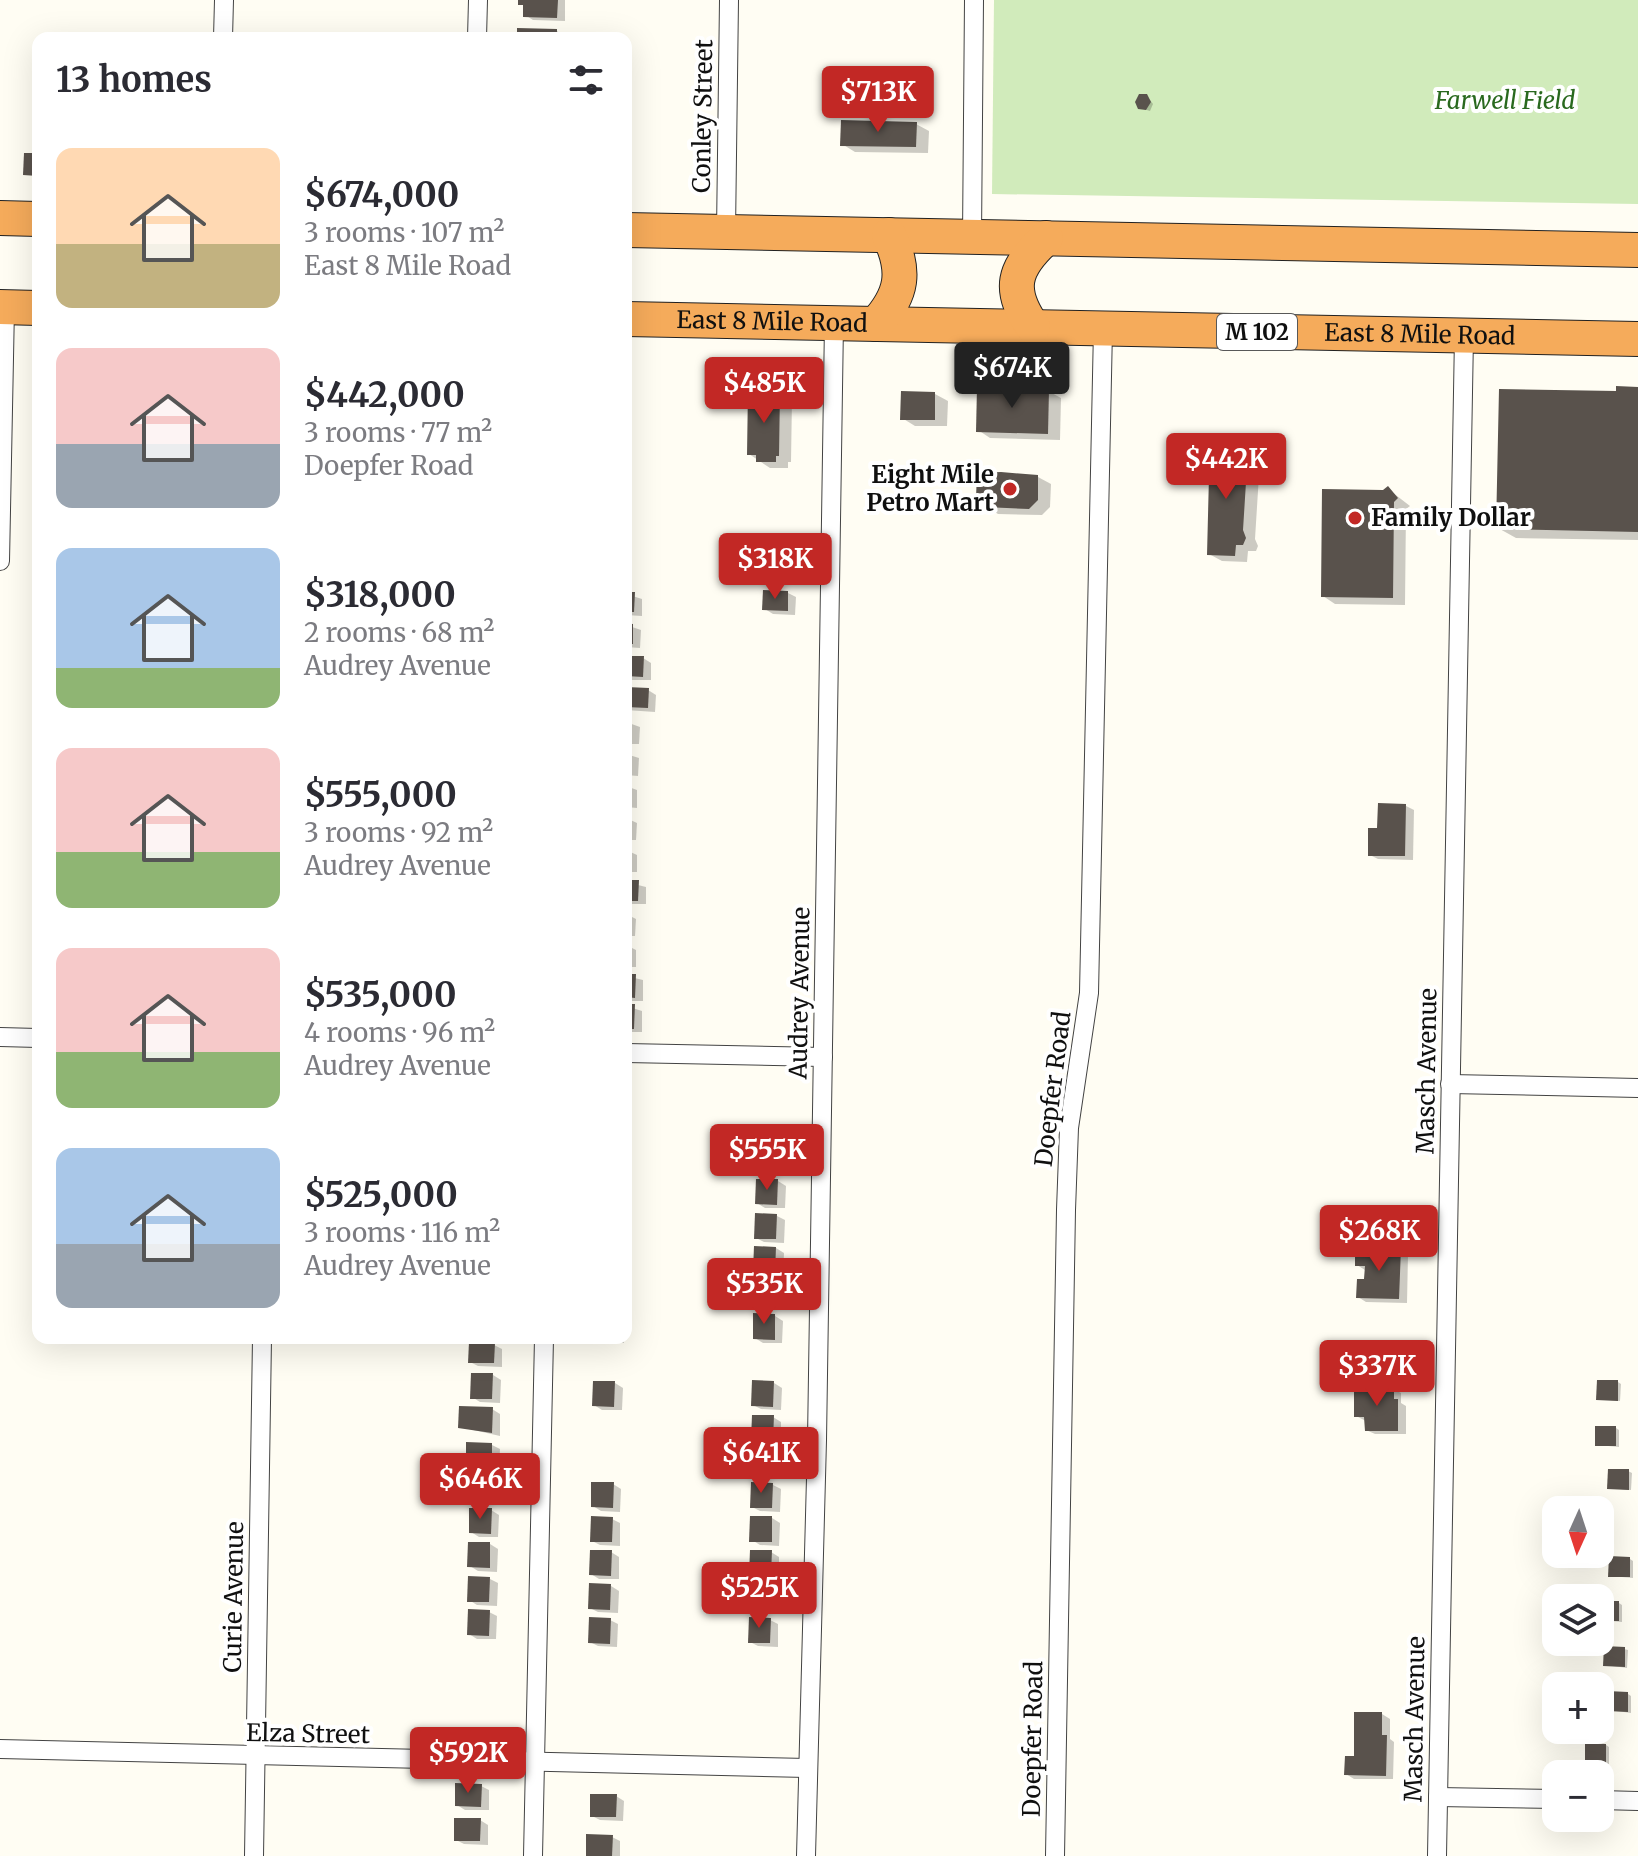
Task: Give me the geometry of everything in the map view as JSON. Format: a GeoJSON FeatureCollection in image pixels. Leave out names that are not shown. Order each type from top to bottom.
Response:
{"type":"FeatureCollection","features":[{"type":"Feature","properties":{"kind":"highway"},"geometry":{"type":"LineString","coordinates":[[0,218],[32,219]]}},
{"type":"Feature","properties":{"kind":"highway"},"geometry":{"type":"LineString","coordinates":[[632,230],[1638,250]]}},
{"type":"Feature","properties":{"kind":"highway"},"geometry":{"type":"LineString","coordinates":[[876,324],[893,302],[902,279],[889,235]]}},
{"type":"Feature","properties":{"kind":"highway"},"geometry":{"type":"LineString","coordinates":[[1033,327],[1017,300],[1017,277],[1030,252],[1046,238]]}},
{"type":"Feature","properties":{"kind":"highway","name":"East 8 Mile Road"},"geometry":{"type":"LineString","coordinates":[[632,319],[1638,339]]}},
{"type":"Feature","properties":{"kind":"street"},"geometry":{"type":"LineString","coordinates":[[223,32],[224,0]]}},
{"type":"Feature","properties":{"kind":"street"},"geometry":{"type":"LineString","coordinates":[[477,32],[478,0]]}},
{"type":"Feature","properties":{"kind":"street","name":"Conley Street"},"geometry":{"type":"LineString","coordinates":[[726,232],[729,0]]}},
{"type":"Feature","properties":{"kind":"street"},"geometry":{"type":"LineString","coordinates":[[972,237],[974,0]]}},
{"type":"Feature","properties":{"kind":"street"},"geometry":{"type":"LineString","coordinates":[[0,561],[14,308]]}},
{"type":"Feature","properties":{"kind":"street","name":"Audrey Avenue"},"geometry":{"type":"LineString","coordinates":[[806,1856],[823,1057],[834,323]]}},
{"type":"Feature","properties":{"kind":"street","name":"Doepfer Road"},"geometry":{"type":"LineString","coordinates":[[1055,1856],[1066,1196],[1069,1128],[1089,993],[1103,329]]}},
{"type":"Feature","properties":{"kind":"street","name":"Masch Avenue"},"geometry":{"type":"LineString","coordinates":[[1437,1856],[1464,336]]}},
{"type":"Feature","properties":{"kind":"street"},"geometry":{"type":"LineString","coordinates":[[0,1037],[32,1038]]}},
{"type":"Feature","properties":{"kind":"street"},"geometry":{"type":"LineString","coordinates":[[632,1053],[823,1057]]}},
{"type":"Feature","properties":{"kind":"street"},"geometry":{"type":"LineString","coordinates":[[1450,1084],[1638,1088]]}},
{"type":"Feature","properties":{"kind":"street","name":"Curie Avenue"},"geometry":{"type":"LineString","coordinates":[[254,1856],[262,1344]]}},
{"type":"Feature","properties":{"kind":"street"},"geometry":{"type":"LineString","coordinates":[[533,1856],[544,1344]]}},
{"type":"Feature","properties":{"kind":"street","name":"Elza Street"},"geometry":{"type":"LineString","coordinates":[[0,1749],[256,1758],[807,1768]]}},
{"type":"Feature","properties":{"kind":"street"},"geometry":{"type":"LineString","coordinates":[[1438,1797],[1542,1799]]}},
{"type":"Feature","properties":{"kind":"street"},"geometry":{"type":"LineString","coordinates":[[1614,1800],[1638,1801]]}},
{"type":"Feature","properties":{"kind":"green space","name":"Farwell Field"},"geometry":{"type":"Polygon","coordinates":[[[994,0],[1638,0],[1638,204],[992,194],[994,0]]]}},
{"type":"Feature","properties":{"kind":"building"},"geometry":{"type":"Polygon","coordinates":[[[518,0],[558,0],[557,18],[523,17],[523,5],[518,5],[518,0]]]}},
{"type":"Feature","properties":{"kind":"building"},"geometry":{"type":"Polygon","coordinates":[[[517,28],[557,29],[557,32],[517,32],[517,28]]]}},
{"type":"Feature","properties":{"kind":"building"},"geometry":{"type":"Polygon","coordinates":[[[1139,94],[1147,94],[1151,102],[1146,110],[1138,109],[1135,102],[1139,94]]]}},
{"type":"Feature","properties":{"kind":"building"},"geometry":{"type":"Polygon","coordinates":[[[841,120],[917,122],[916,147],[840,146],[841,120]]]}},
{"type":"Feature","properties":{"kind":"building"},"geometry":{"type":"Polygon","coordinates":[[[24,153],[32,153],[32,176],[23,175],[24,153]]]}},
{"type":"Feature","properties":{"kind":"building"},"geometry":{"type":"Polygon","coordinates":[[[1616,386],[1638,387],[1638,532],[1496,529],[1499,389],[1616,391],[1616,386]]]}},
{"type":"Feature","properties":{"kind":"building"},"geometry":{"type":"Polygon","coordinates":[[[977,387],[1049,389],[1048,434],[976,432],[977,387]]]}},
{"type":"Feature","properties":{"kind":"building"},"geometry":{"type":"Polygon","coordinates":[[[748,389],[780,390],[779,456],[776,456],[776,462],[756,462],[756,455],[747,455],[748,389]]]}},
{"type":"Feature","properties":{"kind":"building"},"geometry":{"type":"Polygon","coordinates":[[[901,391],[935,392],[935,420],[900,420],[901,391]]]}},
{"type":"Feature","properties":{"kind":"building"},"geometry":{"type":"Polygon","coordinates":[[[1209,449],[1243,450],[1243,466],[1247,466],[1243,530],[1246,538],[1243,545],[1236,545],[1235,556],[1207,555],[1209,476],[1204,476],[1209,449]]]}},
{"type":"Feature","properties":{"kind":"building"},"geometry":{"type":"Polygon","coordinates":[[[977,473],[1038,475],[1038,500],[1029,509],[984,507],[976,498],[977,473]]]}},
{"type":"Feature","properties":{"kind":"building"},"geometry":{"type":"Polygon","coordinates":[[[1388,486],[1398,498],[1394,502],[1393,598],[1321,597],[1322,489],[1383,490],[1388,486]]]}},
{"type":"Feature","properties":{"kind":"building"},"geometry":{"type":"Polygon","coordinates":[[[763,590],[788,591],[788,611],[762,610],[763,590]]]}},
{"type":"Feature","properties":{"kind":"building"},"geometry":{"type":"Polygon","coordinates":[[[632,592],[635,592],[632,612],[632,592]]]}},
{"type":"Feature","properties":{"kind":"building"},"geometry":{"type":"Polygon","coordinates":[[[632,656],[644,656],[643,677],[632,676],[632,656]]]}},
{"type":"Feature","properties":{"kind":"building"},"geometry":{"type":"Polygon","coordinates":[[[632,687],[649,688],[648,708],[632,707],[632,687]]]}},
{"type":"Feature","properties":{"kind":"building"},"geometry":{"type":"Polygon","coordinates":[[[1378,803],[1406,804],[1405,856],[1368,856],[1368,828],[1377,828],[1378,803]]]}},
{"type":"Feature","properties":{"kind":"building"},"geometry":{"type":"Polygon","coordinates":[[[632,880],[639,880],[638,901],[632,901],[632,880]]]}},
{"type":"Feature","properties":{"kind":"building"},"geometry":{"type":"Polygon","coordinates":[[[632,974],[636,974],[635,998],[632,998],[632,974]]]}},
{"type":"Feature","properties":{"kind":"building"},"geometry":{"type":"Polygon","coordinates":[[[632,1004],[635,1004],[632,1029],[632,1004]]]}},
{"type":"Feature","properties":{"kind":"building"},"geometry":{"type":"Polygon","coordinates":[[[756,1179],[778,1179],[777,1205],[755,1204],[756,1179]]]}},
{"type":"Feature","properties":{"kind":"building"},"geometry":{"type":"Polygon","coordinates":[[[755,1213],[777,1214],[776,1239],[754,1239],[755,1213]]]}},
{"type":"Feature","properties":{"kind":"building"},"geometry":{"type":"Polygon","coordinates":[[[754,1246],[776,1247],[775,1272],[753,1271],[754,1246]]]}},
{"type":"Feature","properties":{"kind":"building"},"geometry":{"type":"Polygon","coordinates":[[[1355,1247],[1401,1248],[1399,1299],[1356,1298],[1357,1279],[1364,1279],[1365,1266],[1355,1266],[1355,1247]]]}},
{"type":"Feature","properties":{"kind":"building"},"geometry":{"type":"Polygon","coordinates":[[[744,1280],[775,1281],[775,1306],[743,1305],[744,1280]]]}},
{"type":"Feature","properties":{"kind":"building"},"geometry":{"type":"Polygon","coordinates":[[[753,1313],[775,1314],[775,1340],[753,1339],[753,1313]]]}},
{"type":"Feature","properties":{"kind":"building"},"geometry":{"type":"Polygon","coordinates":[[[469,1344],[495,1344],[494,1363],[468,1363],[469,1344]]]}},
{"type":"Feature","properties":{"kind":"building"},"geometry":{"type":"Polygon","coordinates":[[[471,1373],[493,1373],[492,1399],[470,1399],[471,1373]]]}},
{"type":"Feature","properties":{"kind":"building"},"geometry":{"type":"Polygon","coordinates":[[[752,1380],[774,1381],[773,1407],[751,1406],[752,1380]]]}},
{"type":"Feature","properties":{"kind":"building"},"geometry":{"type":"Polygon","coordinates":[[[1597,1380],[1618,1380],[1618,1401],[1596,1400],[1597,1380]]]}},
{"type":"Feature","properties":{"kind":"building"},"geometry":{"type":"Polygon","coordinates":[[[593,1381],[615,1381],[614,1407],[592,1406],[593,1381]]]}},
{"type":"Feature","properties":{"kind":"building"},"geometry":{"type":"Polygon","coordinates":[[[1354,1387],[1394,1387],[1394,1399],[1398,1399],[1398,1431],[1365,1431],[1364,1417],[1354,1417],[1354,1387]]]}},
{"type":"Feature","properties":{"kind":"building"},"geometry":{"type":"Polygon","coordinates":[[[459,1406],[493,1407],[492,1433],[458,1428],[459,1406]]]}},
{"type":"Feature","properties":{"kind":"building"},"geometry":{"type":"Polygon","coordinates":[[[752,1415],[774,1415],[773,1441],[751,1440],[752,1415]]]}},
{"type":"Feature","properties":{"kind":"building"},"geometry":{"type":"Polygon","coordinates":[[[1595,1426],[1616,1426],[1616,1446],[1595,1446],[1595,1426]]]}},
{"type":"Feature","properties":{"kind":"building"},"geometry":{"type":"Polygon","coordinates":[[[466,1442],[492,1443],[492,1466],[466,1465],[466,1442]]]}},
{"type":"Feature","properties":{"kind":"building"},"geometry":{"type":"Polygon","coordinates":[[[1608,1469],[1629,1469],[1629,1490],[1607,1489],[1608,1469]]]}},
{"type":"Feature","properties":{"kind":"building"},"geometry":{"type":"Polygon","coordinates":[[[470,1474],[492,1475],[492,1500],[470,1500],[470,1474]]]}},
{"type":"Feature","properties":{"kind":"building"},"geometry":{"type":"Polygon","coordinates":[[[591,1482],[614,1482],[613,1508],[591,1507],[591,1482]]]}},
{"type":"Feature","properties":{"kind":"building"},"geometry":{"type":"Polygon","coordinates":[[[751,1482],[773,1483],[772,1508],[750,1508],[751,1482]]]}},
{"type":"Feature","properties":{"kind":"building"},"geometry":{"type":"Polygon","coordinates":[[[469,1508],[492,1508],[491,1534],[469,1533],[469,1508]]]}},
{"type":"Feature","properties":{"kind":"building"},"geometry":{"type":"Polygon","coordinates":[[[591,1516],[613,1517],[612,1542],[590,1542],[591,1516]]]}},
{"type":"Feature","properties":{"kind":"building"},"geometry":{"type":"Polygon","coordinates":[[[750,1516],[772,1516],[772,1542],[749,1542],[750,1516]]]}},
{"type":"Feature","properties":{"kind":"building"},"geometry":{"type":"Polygon","coordinates":[[[468,1542],[490,1542],[490,1568],[467,1567],[468,1542]]]}},
{"type":"Feature","properties":{"kind":"building"},"geometry":{"type":"Polygon","coordinates":[[[590,1550],[612,1550],[611,1576],[589,1575],[590,1550]]]}},
{"type":"Feature","properties":{"kind":"building"},"geometry":{"type":"Polygon","coordinates":[[[750,1550],[772,1550],[771,1576],[749,1575],[750,1550]]]}},
{"type":"Feature","properties":{"kind":"building"},"geometry":{"type":"Polygon","coordinates":[[[1614,1556],[1630,1557],[1630,1577],[1608,1577],[1608,1568],[1614,1568],[1614,1556]]]}},
{"type":"Feature","properties":{"kind":"building"},"geometry":{"type":"Polygon","coordinates":[[[468,1576],[490,1577],[489,1602],[467,1602],[468,1576]]]}},
{"type":"Feature","properties":{"kind":"building"},"geometry":{"type":"Polygon","coordinates":[[[589,1583],[611,1584],[610,1610],[588,1609],[589,1583]]]}},
{"type":"Feature","properties":{"kind":"building"},"geometry":{"type":"Polygon","coordinates":[[[749,1583],[771,1584],[771,1610],[748,1609],[749,1583]]]}},
{"type":"Feature","properties":{"kind":"building"},"geometry":{"type":"Polygon","coordinates":[[[1614,1601],[1619,1601],[1619,1621],[1614,1621],[1614,1601]]]}},
{"type":"Feature","properties":{"kind":"building"},"geometry":{"type":"Polygon","coordinates":[[[468,1609],[490,1610],[489,1636],[467,1635],[468,1609]]]}},
{"type":"Feature","properties":{"kind":"building"},"geometry":{"type":"Polygon","coordinates":[[[589,1617],[611,1618],[610,1644],[588,1643],[589,1617]]]}},
{"type":"Feature","properties":{"kind":"building"},"geometry":{"type":"Polygon","coordinates":[[[749,1617],[771,1618],[770,1643],[748,1643],[749,1617]]]}},
{"type":"Feature","properties":{"kind":"building"},"geometry":{"type":"Polygon","coordinates":[[[1614,1646],[1625,1647],[1625,1667],[1603,1666],[1604,1656],[1614,1656],[1614,1646]]]}},
{"type":"Feature","properties":{"kind":"building"},"geometry":{"type":"Polygon","coordinates":[[[1614,1691],[1628,1692],[1628,1712],[1614,1711],[1614,1691]]]}},
{"type":"Feature","properties":{"kind":"building"},"geometry":{"type":"Polygon","coordinates":[[[1354,1712],[1382,1712],[1382,1735],[1387,1735],[1386,1776],[1344,1775],[1345,1756],[1354,1756],[1354,1712]]]}},
{"type":"Feature","properties":{"kind":"building"},"geometry":{"type":"Polygon","coordinates":[[[1585,1744],[1606,1744],[1606,1760],[1585,1760],[1585,1744]]]}},
{"type":"Feature","properties":{"kind":"building"},"geometry":{"type":"Polygon","coordinates":[[[455,1783],[482,1784],[481,1807],[455,1806],[455,1783]]]}},
{"type":"Feature","properties":{"kind":"building"},"geometry":{"type":"Polygon","coordinates":[[[590,1794],[617,1794],[616,1817],[590,1817],[590,1794]]]}},
{"type":"Feature","properties":{"kind":"building"},"geometry":{"type":"Polygon","coordinates":[[[454,1818],[481,1818],[480,1841],[454,1841],[454,1818]]]}},
{"type":"Feature","properties":{"kind":"building"},"geometry":{"type":"Polygon","coordinates":[[[586,1834],[613,1835],[612,1856],[586,1856],[586,1834]]]}},
{"type":"Feature","properties":{"kind":"place","name":"Eight Mile Petro Mart"},"geometry":{"type":"Point","coordinates":[1010,489]}},
{"type":"Feature","properties":{"kind":"place","name":"Family Dollar"},"geometry":{"type":"Point","coordinates":[1355,518]}}]}
